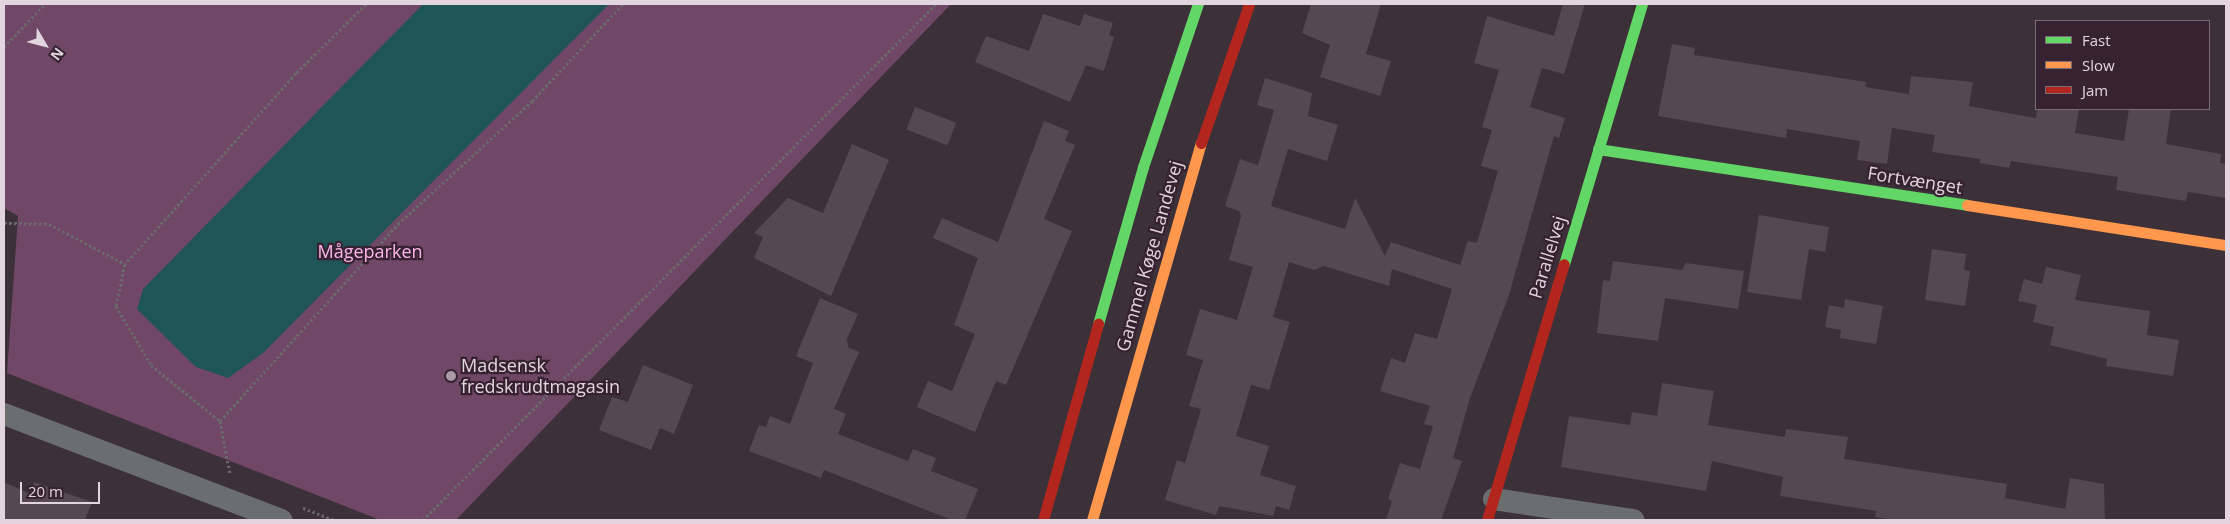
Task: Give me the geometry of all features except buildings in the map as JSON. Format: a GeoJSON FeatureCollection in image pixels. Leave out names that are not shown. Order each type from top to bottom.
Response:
{"type":"FeatureCollection","features":[{"type":"Feature","properties":{"kind":"street","name":"Gammel Køge Landevej"},"geometry":{"type":"LineString","coordinates":[[1042,520],[1143,167],[1198,4]]}},
{"type":"Feature","properties":{"kind":"street","name":"Gammel Køge Landevej"},"geometry":{"type":"LineString","coordinates":[[1092,520],[1185,189],[1248,4]]}},
{"type":"Feature","properties":{"kind":"street","name":"Parallelvej"},"geometry":{"type":"LineString","coordinates":[[1488,520],[1642,4]]}},
{"type":"Feature","properties":{"kind":"street","name":"Fortvænget"},"geometry":{"type":"LineString","coordinates":[[1598,149],[2226,245]]}},
{"type":"Feature","properties":{"kind":"street"},"geometry":{"type":"LineString","coordinates":[[4,414],[281,520]]}},
{"type":"Feature","properties":{"kind":"street"},"geometry":{"type":"LineString","coordinates":[[1494,499],[1633,520]]}},
{"type":"Feature","properties":{"kind":"path"},"geometry":{"type":"LineString","coordinates":[[4,47],[45,4]]}},
{"type":"Feature","properties":{"kind":"path"},"geometry":{"type":"LineString","coordinates":[[231,480],[220,421],[151,366],[116,306],[125,264],[296,73],[366,4]]}},
{"type":"Feature","properties":{"kind":"path"},"geometry":{"type":"LineString","coordinates":[[220,421],[398,224],[532,101],[623,4]]}},
{"type":"Feature","properties":{"kind":"path"},"geometry":{"type":"LineString","coordinates":[[419,520],[424,519],[936,4]]}},
{"type":"Feature","properties":{"kind":"path"},"geometry":{"type":"LineString","coordinates":[[4,223],[49,224],[125,264]]}},
{"type":"Feature","properties":{"kind":"green space","name":"Mågeparken"},"geometry":{"type":"Polygon","coordinates":[[[4,4],[951,4],[456,520],[380,520],[7,373],[18,216],[4,208],[4,4]]]}},
{"type":"Feature","properties":{"kind":"water"},"geometry":{"type":"Polygon","coordinates":[[[423,4],[609,4],[263,353],[228,378],[196,367],[137,309],[143,289],[423,4]]]}},
{"type":"Feature","properties":{"kind":"traffic: fast"},"geometry":{"type":"LineString","coordinates":[[1098,324],[1143,167],[1198,4]]}},
{"type":"Feature","properties":{"kind":"traffic: fast"},"geometry":{"type":"LineString","coordinates":[[1564,264],[1642,4]]}},
{"type":"Feature","properties":{"kind":"traffic: fast"},"geometry":{"type":"LineString","coordinates":[[1598,149],[1967,205]]}},
{"type":"Feature","properties":{"kind":"traffic: slow"},"geometry":{"type":"LineString","coordinates":[[1092,520],[1201,143]]}},
{"type":"Feature","properties":{"kind":"traffic: slow"},"geometry":{"type":"LineString","coordinates":[[1967,205],[2226,245]]}},
{"type":"Feature","properties":{"kind":"traffic: jam"},"geometry":{"type":"LineString","coordinates":[[1201,143],[1249,4]]}},
{"type":"Feature","properties":{"kind":"traffic: jam"},"geometry":{"type":"LineString","coordinates":[[1487,520],[1564,264]]}},
{"type":"Feature","properties":{"kind":"traffic: jam"},"geometry":{"type":"LineString","coordinates":[[1043,520],[1098,324]]}},
{"type":"Feature","properties":{"kind":"place","name":"Madsensk fredskrudtmagasin"},"geometry":{"type":"Point","coordinates":[451,376]}}]}
